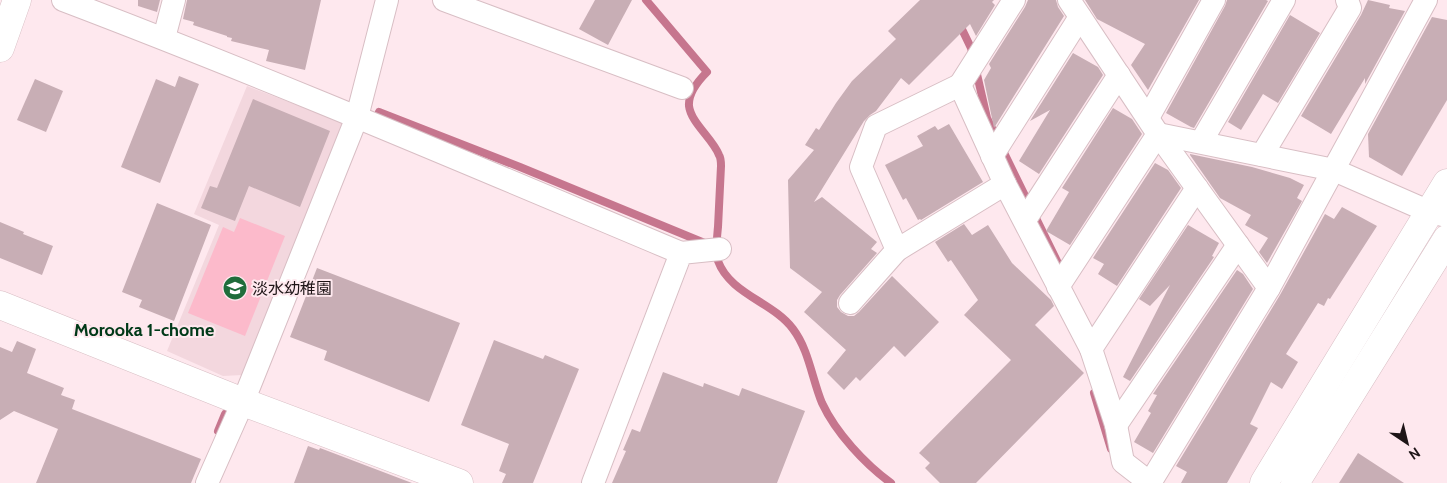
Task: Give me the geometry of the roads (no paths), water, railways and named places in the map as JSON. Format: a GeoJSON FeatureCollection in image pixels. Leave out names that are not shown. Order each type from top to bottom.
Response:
{"type":"FeatureCollection","features":[{"type":"Feature","properties":{"kind":"street"},"geometry":{"type":"LineString","coordinates":[[0,48],[17,0]]}},
{"type":"Feature","properties":{"kind":"street"},"geometry":{"type":"LineString","coordinates":[[63,0],[164,38],[357,117],[681,253],[720,249]]}},
{"type":"Feature","properties":{"kind":"street"},"geometry":{"type":"LineString","coordinates":[[164,38],[174,0]]}},
{"type":"Feature","properties":{"kind":"street"},"geometry":{"type":"LineString","coordinates":[[207,483],[243,402],[357,117],[387,0]]}},
{"type":"Feature","properties":{"kind":"street"},"geometry":{"type":"LineString","coordinates":[[444,0],[682,88]]}},
{"type":"Feature","properties":{"kind":"street"},"geometry":{"type":"LineString","coordinates":[[897,250],[861,167],[876,126],[960,86],[1014,0]]}},
{"type":"Feature","properties":{"kind":"street"},"geometry":{"type":"LineString","coordinates":[[1058,287],[1153,126],[1214,0]]}},
{"type":"Feature","properties":{"kind":"street"},"geometry":{"type":"LineString","coordinates":[[1201,142],[1284,0]]}},
{"type":"Feature","properties":{"kind":"street"},"geometry":{"type":"LineString","coordinates":[[1262,155],[1350,8],[1347,0]]}},
{"type":"Feature","properties":{"kind":"street"},"geometry":{"type":"LineString","coordinates":[[960,86],[1005,184],[1091,349],[1116,425],[1123,462],[1150,482],[1269,288],[1426,0]]}},
{"type":"Feature","properties":{"kind":"street"},"geometry":{"type":"LineString","coordinates":[[992,156],[1075,8],[1153,126],[1269,288]]}},
{"type":"Feature","properties":{"kind":"street"},"geometry":{"type":"LineString","coordinates":[[1025,220],[1119,75]]}},
{"type":"Feature","properties":{"kind":"street"},"geometry":{"type":"LineString","coordinates":[[1153,126],[1201,142],[1334,170],[1438,214]]}},
{"type":"Feature","properties":{"kind":"street"},"geometry":{"type":"LineString","coordinates":[[1264,483],[1438,214],[1447,183]]}},
{"type":"Feature","properties":{"kind":"street"},"geometry":{"type":"LineString","coordinates":[[850,303],[897,250],[1005,184]]}},
{"type":"Feature","properties":{"kind":"street"},"geometry":{"type":"LineString","coordinates":[[1091,349],[1197,188]]}},
{"type":"Feature","properties":{"kind":"street"},"geometry":{"type":"LineString","coordinates":[[1296,483],[1447,239]]}},
{"type":"Feature","properties":{"kind":"street"},"geometry":{"type":"LineString","coordinates":[[1116,425],[1238,245]]}},
{"type":"Feature","properties":{"kind":"street"},"geometry":{"type":"LineString","coordinates":[[593,483],[681,253]]}},
{"type":"Feature","properties":{"kind":"street"},"geometry":{"type":"LineString","coordinates":[[0,305],[243,402],[459,483]]}},
{"type":"Feature","properties":{"kind":"waterway"},"geometry":{"type":"LineString","coordinates":[[646,0],[707,72],[692,92],[689,106],[694,119],[721,159],[716,244],[718,261],[732,282],[775,312],[793,329],[807,355],[822,403],[828,414],[861,457],[891,483]]}},
{"type":"Feature","properties":{"kind":"waterway"},"geometry":{"type":"LineString","coordinates":[[959,23],[973,56]]}},
{"type":"Feature","properties":{"kind":"waterway"},"geometry":{"type":"LineString","coordinates":[[976,70],[987,118],[1058,263]]}},
{"type":"Feature","properties":{"kind":"waterway"},"geometry":{"type":"LineString","coordinates":[[379,112],[520,167],[707,244]]}},
{"type":"Feature","properties":{"kind":"waterway"},"geometry":{"type":"LineString","coordinates":[[1094,393],[1111,449]]}},
{"type":"Feature","properties":{"kind":"waterway"},"geometry":{"type":"LineString","coordinates":[[218,431],[225,414]]}},
{"type":"Feature","properties":{"kind":"place","name":"淡水幼稚園"},"geometry":{"type":"Point","coordinates":[235,288]}},
{"type":"Feature","properties":{"kind":"district","name":"Morooka 1-chome"},"geometry":{"type":"Point","coordinates":[144,330]}}]}
